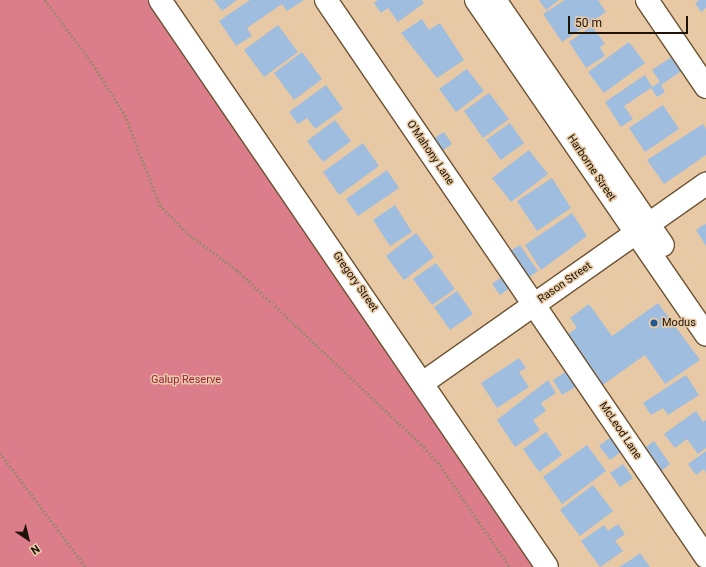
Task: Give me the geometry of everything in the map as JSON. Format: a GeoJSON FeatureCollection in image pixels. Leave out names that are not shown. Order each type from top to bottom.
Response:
{"type":"FeatureCollection","features":[{"type":"Feature","properties":{"kind":"street","name":"Gregory Street"},"geometry":{"type":"LineString","coordinates":[[160,0],[424,382],[546,567]]}},
{"type":"Feature","properties":{"kind":"street","name":"O'Mahony Lane"},"geometry":{"type":"LineString","coordinates":[[326,0],[534,305]]}},
{"type":"Feature","properties":{"kind":"street","name":"Harborne Street"},"geometry":{"type":"LineString","coordinates":[[476,0],[642,229],[706,309]]}},
{"type":"Feature","properties":{"kind":"street","name":"Harborne Street"},"geometry":{"type":"LineString","coordinates":[[495,0],[642,229],[706,335]]}},
{"type":"Feature","properties":{"kind":"street"},"geometry":{"type":"LineString","coordinates":[[647,0],[706,86]]}},
{"type":"Feature","properties":{"kind":"street","name":"Rason Street"},"geometry":{"type":"LineString","coordinates":[[424,382],[706,184]]}},
{"type":"Feature","properties":{"kind":"street","name":"McLeod Lane"},"geometry":{"type":"LineString","coordinates":[[534,305],[706,557]]}},
{"type":"Feature","properties":{"kind":"path"},"geometry":{"type":"LineString","coordinates":[[45,0],[93,64],[125,115],[160,205],[187,233],[237,270],[438,462],[510,567]]}},
{"type":"Feature","properties":{"kind":"path"},"geometry":{"type":"LineString","coordinates":[[0,453],[86,567]]}},
{"type":"Feature","properties":{"kind":"green space","name":"Galup Reserve"},"geometry":{"type":"Polygon","coordinates":[[[0,0],[148,0],[536,567],[0,567],[0,0]]]}},
{"type":"Feature","properties":{"kind":"building"},"geometry":{"type":"Polygon","coordinates":[[[214,0],[237,0],[222,11],[214,0]]]}},
{"type":"Feature","properties":{"kind":"building"},"geometry":{"type":"Polygon","coordinates":[[[250,0],[304,0],[287,11],[282,4],[247,28],[252,36],[236,46],[219,21],[250,0]]]}},
{"type":"Feature","properties":{"kind":"building"},"geometry":{"type":"Polygon","coordinates":[[[377,0],[422,0],[424,3],[398,22],[388,8],[381,13],[374,3],[377,0]]]}},
{"type":"Feature","properties":{"kind":"building"},"geometry":{"type":"Polygon","coordinates":[[[539,0],[559,0],[546,10],[539,0]]]}},
{"type":"Feature","properties":{"kind":"building"},"geometry":{"type":"Polygon","coordinates":[[[565,0],[598,0],[606,12],[562,42],[543,14],[565,0]]]}},
{"type":"Feature","properties":{"kind":"building"},"geometry":{"type":"Polygon","coordinates":[[[700,0],[706,0],[706,8],[701,12],[695,3],[700,0]]]}},
{"type":"Feature","properties":{"kind":"building"},"geometry":{"type":"Polygon","coordinates":[[[422,19],[429,30],[440,23],[464,60],[437,78],[401,33],[422,19]]]}},
{"type":"Feature","properties":{"kind":"building"},"geometry":{"type":"Polygon","coordinates":[[[278,25],[298,52],[264,77],[244,50],[278,25]]]}},
{"type":"Feature","properties":{"kind":"building"},"geometry":{"type":"Polygon","coordinates":[[[592,26],[605,44],[600,47],[605,56],[586,68],[569,42],[592,26]]]}},
{"type":"Feature","properties":{"kind":"building"},"geometry":{"type":"Polygon","coordinates":[[[629,42],[645,63],[604,93],[588,72],[629,42]]]}},
{"type":"Feature","properties":{"kind":"building"},"geometry":{"type":"Polygon","coordinates":[[[302,52],[322,79],[294,100],[274,73],[302,52]]]}},
{"type":"Feature","properties":{"kind":"building"},"geometry":{"type":"Polygon","coordinates":[[[673,56],[683,70],[661,85],[665,92],[657,97],[651,88],[624,106],[633,119],[621,127],[605,102],[645,75],[652,87],[660,82],[652,70],[673,56]]]}},
{"type":"Feature","properties":{"kind":"building"},"geometry":{"type":"Polygon","coordinates":[[[467,69],[484,91],[456,112],[439,89],[467,69]]]}},
{"type":"Feature","properties":{"kind":"building"},"geometry":{"type":"Polygon","coordinates":[[[326,85],[343,109],[315,129],[307,118],[298,124],[289,112],[326,85]]]}},
{"type":"Feature","properties":{"kind":"building"},"geometry":{"type":"Polygon","coordinates":[[[489,93],[509,119],[483,138],[464,111],[489,93]]]}},
{"type":"Feature","properties":{"kind":"building"},"geometry":{"type":"Polygon","coordinates":[[[663,105],[679,129],[645,152],[629,128],[663,105]]]}},
{"type":"Feature","properties":{"kind":"building"},"geometry":{"type":"Polygon","coordinates":[[[335,120],[351,141],[323,162],[307,141],[335,120]]]}},
{"type":"Feature","properties":{"kind":"building"},"geometry":{"type":"Polygon","coordinates":[[[510,123],[524,143],[501,160],[486,140],[510,123]]]}},
{"type":"Feature","properties":{"kind":"building"},"geometry":{"type":"Polygon","coordinates":[[[703,124],[706,129],[706,155],[664,184],[647,160],[703,124]]]}},
{"type":"Feature","properties":{"kind":"building"},"geometry":{"type":"Polygon","coordinates":[[[444,132],[452,144],[439,153],[431,140],[444,132]]]}},
{"type":"Feature","properties":{"kind":"building"},"geometry":{"type":"Polygon","coordinates":[[[363,143],[379,166],[339,195],[323,172],[363,143]]]}},
{"type":"Feature","properties":{"kind":"building"},"geometry":{"type":"Polygon","coordinates":[[[529,150],[548,174],[511,202],[492,178],[529,150]]]}},
{"type":"Feature","properties":{"kind":"building"},"geometry":{"type":"Polygon","coordinates":[[[387,170],[399,188],[358,216],[346,199],[387,170]]]}},
{"type":"Feature","properties":{"kind":"building"},"geometry":{"type":"Polygon","coordinates":[[[552,178],[571,208],[537,231],[517,201],[552,178]]]}},
{"type":"Feature","properties":{"kind":"building"},"geometry":{"type":"Polygon","coordinates":[[[395,205],[412,232],[390,246],[373,220],[395,205]]]}},
{"type":"Feature","properties":{"kind":"building"},"geometry":{"type":"Polygon","coordinates":[[[572,213],[587,236],[541,270],[525,245],[572,213]]]}},
{"type":"Feature","properties":{"kind":"building"},"geometry":{"type":"Polygon","coordinates":[[[705,224],[706,225],[706,246],[696,230],[705,224]]]}},
{"type":"Feature","properties":{"kind":"building"},"geometry":{"type":"Polygon","coordinates":[[[416,233],[434,257],[404,280],[386,256],[416,233]]]}},
{"type":"Feature","properties":{"kind":"building"},"geometry":{"type":"Polygon","coordinates":[[[520,245],[538,271],[523,281],[505,254],[520,245]]]}},
{"type":"Feature","properties":{"kind":"building"},"geometry":{"type":"Polygon","coordinates":[[[436,263],[455,289],[432,305],[413,279],[436,263]]]}},
{"type":"Feature","properties":{"kind":"building"},"geometry":{"type":"Polygon","coordinates":[[[503,276],[511,287],[500,295],[492,284],[503,276]]]}},
{"type":"Feature","properties":{"kind":"building"},"geometry":{"type":"Polygon","coordinates":[[[457,291],[473,314],[450,330],[434,307],[457,291]]]}},
{"type":"Feature","properties":{"kind":"building"},"geometry":{"type":"Polygon","coordinates":[[[658,303],[700,360],[665,384],[645,355],[601,386],[565,336],[577,328],[570,318],[589,304],[612,336],[658,303]]]}},
{"type":"Feature","properties":{"kind":"building"},"geometry":{"type":"Polygon","coordinates":[[[519,358],[526,368],[519,372],[529,387],[497,408],[481,383],[519,358]]]}},
{"type":"Feature","properties":{"kind":"building"},"geometry":{"type":"Polygon","coordinates":[[[567,371],[577,386],[562,395],[553,380],[567,371]]]}},
{"type":"Feature","properties":{"kind":"building"},"geometry":{"type":"Polygon","coordinates":[[[686,375],[699,395],[668,415],[663,408],[651,415],[643,403],[686,375]]]}},
{"type":"Feature","properties":{"kind":"building"},"geometry":{"type":"Polygon","coordinates":[[[548,380],[556,393],[541,403],[546,411],[533,420],[540,430],[515,447],[497,420],[548,380]]]}},
{"type":"Feature","properties":{"kind":"building"},"geometry":{"type":"Polygon","coordinates":[[[696,411],[703,422],[706,420],[706,448],[698,454],[687,439],[675,448],[664,434],[696,411]]]}},
{"type":"Feature","properties":{"kind":"building"},"geometry":{"type":"Polygon","coordinates":[[[546,432],[562,455],[539,472],[523,449],[546,432]]]}},
{"type":"Feature","properties":{"kind":"building"},"geometry":{"type":"Polygon","coordinates":[[[611,437],[622,451],[610,460],[599,446],[611,437]]]}},
{"type":"Feature","properties":{"kind":"building"},"geometry":{"type":"Polygon","coordinates":[[[654,441],[670,464],[659,473],[642,450],[654,441]]]}},
{"type":"Feature","properties":{"kind":"building"},"geometry":{"type":"Polygon","coordinates":[[[587,445],[606,471],[562,504],[543,477],[587,445]]]}},
{"type":"Feature","properties":{"kind":"building"},"geometry":{"type":"Polygon","coordinates":[[[706,451],[706,473],[704,469],[696,475],[688,464],[706,451]]]}},
{"type":"Feature","properties":{"kind":"building"},"geometry":{"type":"Polygon","coordinates":[[[623,464],[633,478],[620,487],[610,473],[623,464]]]}},
{"type":"Feature","properties":{"kind":"building"},"geometry":{"type":"Polygon","coordinates":[[[593,485],[613,511],[580,536],[560,510],[593,485]]]}},
{"type":"Feature","properties":{"kind":"building"},"geometry":{"type":"Polygon","coordinates":[[[618,524],[625,534],[615,541],[623,551],[600,567],[581,541],[604,525],[608,531],[618,524]]]}},
{"type":"Feature","properties":{"kind":"building"},"geometry":{"type":"Polygon","coordinates":[[[640,553],[650,567],[619,567],[629,561],[640,553]]]}},
{"type":"Feature","properties":{"kind":"place","name":"Modus"},"geometry":{"type":"Point","coordinates":[654,323]}}]}
